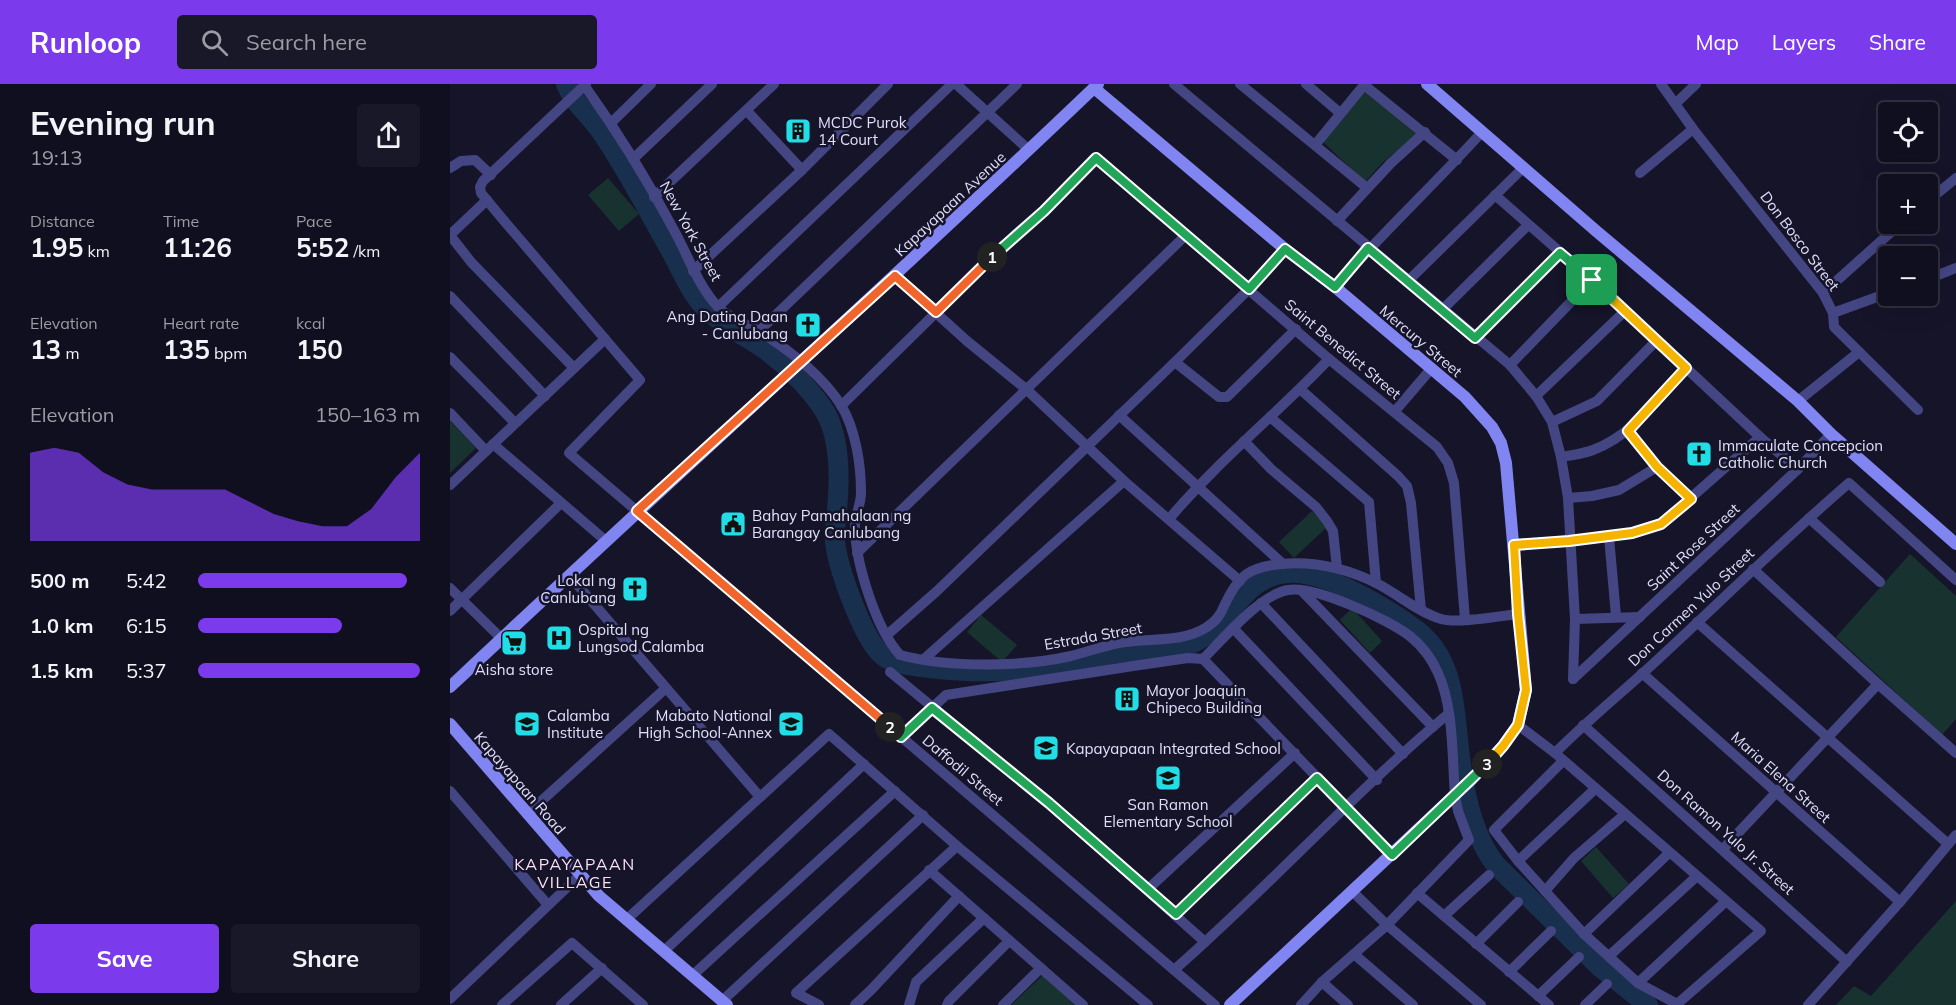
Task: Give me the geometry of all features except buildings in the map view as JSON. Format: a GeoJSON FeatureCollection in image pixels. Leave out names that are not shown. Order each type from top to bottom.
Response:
{"type":"FeatureCollection","features":[{"type":"Feature","properties":{"kind":"street"},"geometry":{"type":"LineString","coordinates":[[611,123],[651,84]]}},
{"type":"Feature","properties":{"kind":"street"},"geometry":{"type":"LineString","coordinates":[[633,159],[712,84]]}},
{"type":"Feature","properties":{"kind":"street"},"geometry":{"type":"LineString","coordinates":[[654,197],[774,84]]}},
{"type":"Feature","properties":{"kind":"street"},"geometry":{"type":"LineString","coordinates":[[693,271],[802,170],[888,84]]}},
{"type":"Feature","properties":{"kind":"street"},"geometry":{"type":"LineString","coordinates":[[718,308],[954,84],[1029,150]]}},
{"type":"Feature","properties":{"kind":"street"},"geometry":{"type":"LineString","coordinates":[[759,332],[1017,84]]}},
{"type":"Feature","properties":{"kind":"street"},"geometry":{"type":"LineString","coordinates":[[1174,84],[1510,365],[1536,396],[1552,422],[1561,457],[1568,498],[1575,619],[1640,617]]}},
{"type":"Feature","properties":{"kind":"street"},"geometry":{"type":"LineString","coordinates":[[1240,84],[1367,188]]}},
{"type":"Feature","properties":{"kind":"street"},"geometry":{"type":"LineString","coordinates":[[1306,84],[1340,113]]}},
{"type":"Feature","properties":{"kind":"street"},"geometry":{"type":"LineString","coordinates":[[1427,84],[1798,401],[1831,434],[1956,544]]}},
{"type":"Feature","properties":{"kind":"street","name":"Don Bosco Street"},"geometry":{"type":"LineString","coordinates":[[1661,84],[1693,129],[1823,293],[1833,313],[1834,327],[1918,410]]}},
{"type":"Feature","properties":{"kind":"street"},"geometry":{"type":"LineString","coordinates":[[1676,103],[1696,84]]}},
{"type":"Feature","properties":{"kind":"street"},"geometry":{"type":"LineString","coordinates":[[1316,145],[1363,85],[1425,132],[1457,160]]}},
{"type":"Feature","properties":{"kind":"street","name":"Kapayapaan Avenue"},"geometry":{"type":"LineString","coordinates":[[450,687],[637,511],[895,276],[1096,86]]}},
{"type":"Feature","properties":{"kind":"street","name":"Mercury Street"},"geometry":{"type":"LineString","coordinates":[[1096,86],[1285,249],[1335,287],[1465,397],[1491,427],[1501,443],[1506,463],[1514,545],[1526,690],[1518,725]]}},
{"type":"Feature","properties":{"kind":"street"},"geometry":{"type":"LineString","coordinates":[[450,484],[605,339],[480,190],[480,184],[582,87]]}},
{"type":"Feature","properties":{"kind":"street","name":"New York Street"},"geometry":{"type":"LineString","coordinates":[[582,87],[611,123],[675,232],[693,271],[718,308],[759,332],[795,369],[816,375],[841,406],[856,444],[861,495],[854,526],[857,553],[869,596],[887,635]]}},
{"type":"Feature","properties":{"kind":"street"},"geometry":{"type":"LineString","coordinates":[[747,111],[802,170]]}},
{"type":"Feature","properties":{"kind":"street"},"geometry":{"type":"LineString","coordinates":[[1640,173],[1693,129]]}},
{"type":"Feature","properties":{"kind":"street"},"geometry":{"type":"LineString","coordinates":[[1337,221],[1367,188],[1425,132]]}},
{"type":"Feature","properties":{"kind":"street"},"geometry":{"type":"LineString","coordinates":[[1335,287],[1368,248],[1482,132]]}},
{"type":"Feature","properties":{"kind":"street","name":"Saint Benedict Street"},"geometry":{"type":"LineString","coordinates":[[936,312],[1096,158],[1329,359],[1437,447],[1448,463],[1454,483],[1465,619]]}},
{"type":"Feature","properties":{"kind":"street"},"geometry":{"type":"LineString","coordinates":[[450,168],[461,161],[475,160],[491,175]]}},
{"type":"Feature","properties":{"kind":"street"},"geometry":{"type":"LineString","coordinates":[[1408,281],[1523,168]]}},
{"type":"Feature","properties":{"kind":"street"},"geometry":{"type":"LineString","coordinates":[[1938,193],[1956,178]]}},
{"type":"Feature","properties":{"kind":"street"},"geometry":{"type":"LineString","coordinates":[[1495,195],[1592,280],[1760,437],[1798,469]]}},
{"type":"Feature","properties":{"kind":"street"},"geometry":{"type":"LineString","coordinates":[[487,200],[450,235],[471,262],[574,368]]}},
{"type":"Feature","properties":{"kind":"street"},"geometry":{"type":"LineString","coordinates":[[1442,310],[1528,225]]}},
{"type":"Feature","properties":{"kind":"street"},"geometry":{"type":"LineString","coordinates":[[1823,293],[1889,234]]}},
{"type":"Feature","properties":{"kind":"street"},"geometry":{"type":"LineString","coordinates":[[857,553],[1185,236]]}},
{"type":"Feature","properties":{"kind":"street"},"geometry":{"type":"LineString","coordinates":[[887,635],[937,591],[1175,362],[1249,289],[1285,249]]}},
{"type":"Feature","properties":{"kind":"street"},"geometry":{"type":"LineString","coordinates":[[1475,338],[1560,253]]}},
{"type":"Feature","properties":{"kind":"street"},"geometry":{"type":"LineString","coordinates":[[1938,275],[1956,268]]}},
{"type":"Feature","properties":{"kind":"street"},"geometry":{"type":"LineString","coordinates":[[895,276],[967,341],[1026,389],[1124,481],[1240,581],[1250,570],[1259,567],[1315,563],[1376,583],[1421,610],[1443,620],[1518,614]]}},
{"type":"Feature","properties":{"kind":"street"},"geometry":{"type":"LineString","coordinates":[[1510,365],[1592,280]]}},
{"type":"Feature","properties":{"kind":"street"},"geometry":{"type":"LineString","coordinates":[[450,296],[544,396]]}},
{"type":"Feature","properties":{"kind":"street"},"geometry":{"type":"LineString","coordinates":[[1833,313],[1878,297]]}},
{"type":"Feature","properties":{"kind":"street"},"geometry":{"type":"LineString","coordinates":[[1536,396],[1625,311]]}},
{"type":"Feature","properties":{"kind":"street"},"geometry":{"type":"LineString","coordinates":[[841,406],[936,312]]}},
{"type":"Feature","properties":{"kind":"street"},"geometry":{"type":"LineString","coordinates":[[1175,362],[1219,397],[1227,397],[1296,329]]}},
{"type":"Feature","properties":{"kind":"street","name":"Daffodil Street"},"geometry":{"type":"LineString","coordinates":[[605,339],[640,380],[569,453],[1215,1005]]}},
{"type":"Feature","properties":{"kind":"street"},"geometry":{"type":"LineString","coordinates":[[1552,422],[1597,401],[1657,340]]}},
{"type":"Feature","properties":{"kind":"street"},"geometry":{"type":"LineString","coordinates":[[1798,401],[1859,352]]}},
{"type":"Feature","properties":{"kind":"street"},"geometry":{"type":"LineString","coordinates":[[450,357],[515,423]]}},
{"type":"Feature","properties":{"kind":"street"},"geometry":{"type":"LineString","coordinates":[[1169,519],[1196,486],[1329,359]]}},
{"type":"Feature","properties":{"kind":"street"},"geometry":{"type":"LineString","coordinates":[[1561,457],[1590,451],[1628,431],[1686,368]]}},
{"type":"Feature","properties":{"kind":"street"},"geometry":{"type":"LineString","coordinates":[[1395,411],[1431,369]]}},
{"type":"Feature","properties":{"kind":"street"},"geometry":{"type":"LineString","coordinates":[[1300,389],[1407,486],[1411,503],[1421,610]]}},
{"type":"Feature","properties":{"kind":"street"},"geometry":{"type":"LineString","coordinates":[[450,413],[606,541]]}},
{"type":"Feature","properties":{"kind":"street"},"geometry":{"type":"LineString","coordinates":[[1119,415],[1283,564]]}},
{"type":"Feature","properties":{"kind":"street"},"geometry":{"type":"LineString","coordinates":[[1270,417],[1369,502],[1376,583]]}},
{"type":"Feature","properties":{"kind":"street"},"geometry":{"type":"LineString","coordinates":[[1628,431],[1657,467],[1691,499]]}},
{"type":"Feature","properties":{"kind":"street","name":"Saint Rose Street"},"geometry":{"type":"LineString","coordinates":[[1575,619],[1573,679],[1798,469],[1831,434]]}},
{"type":"Feature","properties":{"kind":"street"},"geometry":{"type":"LineString","coordinates":[[1514,545],[1609,537],[1661,524],[1760,437]]}},
{"type":"Feature","properties":{"kind":"street"},"geometry":{"type":"LineString","coordinates":[[1244,441],[1271,469],[1316,507],[1328,521],[1333,531],[1336,568]]}},
{"type":"Feature","properties":{"kind":"street"},"geometry":{"type":"LineString","coordinates":[[1568,498],[1619,490],[1657,467]]}},
{"type":"Feature","properties":{"kind":"street"},"geometry":{"type":"LineString","coordinates":[[924,659],[1124,481]]}},
{"type":"Feature","properties":{"kind":"street","name":"Don Carmen Yulo Street"},"geometry":{"type":"LineString","coordinates":[[1518,861],[1494,830],[1559,757],[1583,725],[1849,483],[1956,580]]}},
{"type":"Feature","properties":{"kind":"street"},"geometry":{"type":"LineString","coordinates":[[450,611],[561,503]]}},
{"type":"Feature","properties":{"kind":"street"},"geometry":{"type":"LineString","coordinates":[[1809,518],[1880,582]]}},
{"type":"Feature","properties":{"kind":"street"},"geometry":{"type":"LineString","coordinates":[[1609,537],[1616,616]]}},
{"type":"Feature","properties":{"kind":"street"},"geometry":{"type":"LineString","coordinates":[[1753,569],[1956,753]]}},
{"type":"Feature","properties":{"kind":"street"},"geometry":{"type":"LineString","coordinates":[[569,574],[760,797]]}},
{"type":"Feature","properties":{"kind":"street","name":"Estrada Street"},"geometry":{"type":"LineString","coordinates":[[887,635],[900,656],[924,659],[968,664],[1036,661],[1071,656],[1120,643],[1184,638],[1207,627],[1219,618],[1240,581]]}},
{"type":"Feature","properties":{"kind":"street"},"geometry":{"type":"LineString","coordinates":[[450,588],[501,638]]}},
{"type":"Feature","properties":{"kind":"street"},"geometry":{"type":"LineString","coordinates":[[1203,659],[1261,603],[1287,590],[1300,590],[1365,611],[1383,619],[1410,637],[1426,653],[1438,673],[1445,694],[1463,787],[1458,811],[1469,840],[1387,926],[1322,982],[1300,1005]]}},
{"type":"Feature","properties":{"kind":"street"},"geometry":{"type":"LineString","coordinates":[[1300,590],[1433,727]]}},
{"type":"Feature","properties":{"kind":"street"},"geometry":{"type":"LineString","coordinates":[[1261,603],[1403,753]]}},
{"type":"Feature","properties":{"kind":"street"},"geometry":{"type":"LineString","coordinates":[[1697,622],[1947,843]]}},
{"type":"Feature","properties":{"kind":"street"},"geometry":{"type":"LineString","coordinates":[[1234,628],[1377,780]]}},
{"type":"Feature","properties":{"kind":"street"},"geometry":{"type":"LineString","coordinates":[[901,737],[945,695],[1188,658],[1203,659],[1295,753],[1344,808],[1392,855]]}},
{"type":"Feature","properties":{"kind":"street"},"geometry":{"type":"LineString","coordinates":[[890,672],[1049,803],[1205,942]]}},
{"type":"Feature","properties":{"kind":"street","name":"Maria Elena Street"},"geometry":{"type":"LineString","coordinates":[[1642,673],[1900,902]]}},
{"type":"Feature","properties":{"kind":"street"},"geometry":{"type":"LineString","coordinates":[[1723,849],[1878,684]]}},
{"type":"Feature","properties":{"kind":"street"},"geometry":{"type":"LineString","coordinates":[[527,814],[666,688]]}},
{"type":"Feature","properties":{"kind":"street"},"geometry":{"type":"LineString","coordinates":[[1173,969],[1205,942],[1403,753],[1448,714]]}},
{"type":"Feature","properties":{"kind":"street","name":"Kapayapaan Road"},"geometry":{"type":"LineString","coordinates":[[450,724],[599,896],[725,1003]]}},
{"type":"Feature","properties":{"kind":"street"},"geometry":{"type":"LineString","coordinates":[[1230,1005],[1463,787],[1503,746],[1518,725],[1559,757],[1761,931],[1676,1005],[1638,983],[1609,957],[1584,934],[1518,861],[1595,789]]}},
{"type":"Feature","properties":{"kind":"street","name":"Don Ramon Yulo Jr. Street"},"geometry":{"type":"LineString","coordinates":[[1583,725],[1847,962]]}},
{"type":"Feature","properties":{"kind":"street"},"geometry":{"type":"LineString","coordinates":[[626,920],[829,734],[957,846],[1148,1005]]}},
{"type":"Feature","properties":{"kind":"street"},"geometry":{"type":"LineString","coordinates":[[1148,889],[1295,753]]}},
{"type":"Feature","properties":{"kind":"street"},"geometry":{"type":"LineString","coordinates":[[664,951],[864,764]]}},
{"type":"Feature","properties":{"kind":"street"},"geometry":{"type":"LineString","coordinates":[[1176,914],[1317,778]]}},
{"type":"Feature","properties":{"kind":"street"},"geometry":{"type":"LineString","coordinates":[[450,791],[548,905]]}},
{"type":"Feature","properties":{"kind":"street"},"geometry":{"type":"LineString","coordinates":[[693,975],[895,791]]}},
{"type":"Feature","properties":{"kind":"street"},"geometry":{"type":"LineString","coordinates":[[1545,891],[1574,858],[1625,814]]}},
{"type":"Feature","properties":{"kind":"street"},"geometry":{"type":"LineString","coordinates":[[725,1003],[923,815]]}},
{"type":"Feature","properties":{"kind":"street"},"geometry":{"type":"LineString","coordinates":[[1808,1005],[1956,835]]}},
{"type":"Feature","properties":{"kind":"street"},"geometry":{"type":"LineString","coordinates":[[819,1005],[796,993],[957,846]]}},
{"type":"Feature","properties":{"kind":"street"},"geometry":{"type":"LineString","coordinates":[[1584,934],[1670,853]]}},
{"type":"Feature","properties":{"kind":"street"},"geometry":{"type":"LineString","coordinates":[[929,870],[1083,1005]]}},
{"type":"Feature","properties":{"kind":"street"},"geometry":{"type":"LineString","coordinates":[[450,999],[579,875]]}},
{"type":"Feature","properties":{"kind":"street"},"geometry":{"type":"LineString","coordinates":[[1444,916],[1489,875]]}},
{"type":"Feature","properties":{"kind":"street"},"geometry":{"type":"LineString","coordinates":[[1609,957],[1696,877]]}},
{"type":"Feature","properties":{"kind":"street"},"geometry":{"type":"LineString","coordinates":[[1353,892],[1387,926],[1481,1005]]}},
{"type":"Feature","properties":{"kind":"street"},"geometry":{"type":"LineString","coordinates":[[1417,893],[1549,1005]]}},
{"type":"Feature","properties":{"kind":"street"},"geometry":{"type":"LineString","coordinates":[[855,1005],[959,896]]}},
{"type":"Feature","properties":{"kind":"street"},"geometry":{"type":"LineString","coordinates":[[1476,944],[1518,902]]}},
{"type":"Feature","properties":{"kind":"street"},"geometry":{"type":"LineString","coordinates":[[1638,983],[1725,902]]}},
{"type":"Feature","properties":{"kind":"street"},"geometry":{"type":"LineString","coordinates":[[909,1005],[916,982],[984,918]]}},
{"type":"Feature","properties":{"kind":"street"},"geometry":{"type":"LineString","coordinates":[[1509,972],[1551,931]]}},
{"type":"Feature","properties":{"kind":"street"},"geometry":{"type":"LineString","coordinates":[[947,1005],[1009,941]]}},
{"type":"Feature","properties":{"kind":"street"},"geometry":{"type":"LineString","coordinates":[[502,1005],[572,943],[644,1005]]}},
{"type":"Feature","properties":{"kind":"street"},"geometry":{"type":"LineString","coordinates":[[1354,954],[1413,1005]]}},
{"type":"Feature","properties":{"kind":"street"},"geometry":{"type":"LineString","coordinates":[[1538,996],[1579,957]]}},
{"type":"Feature","properties":{"kind":"street"},"geometry":{"type":"LineString","coordinates":[[567,1003],[602,968]]}},
{"type":"Feature","properties":{"kind":"street"},"geometry":{"type":"LineString","coordinates":[[1002,1005],[1041,968]]}},
{"type":"Feature","properties":{"kind":"street"},"geometry":{"type":"LineString","coordinates":[[1322,982],[1348,1005]]}},
{"type":"Feature","properties":{"kind":"street"},"geometry":{"type":"LineString","coordinates":[[1585,1005],[1607,984]]}},
{"type":"Feature","properties":{"kind":"green space"},"geometry":{"type":"Polygon","coordinates":[[[1366,89],[1418,133],[1382,163],[1365,182],[1321,140],[1366,89]]]}},
{"type":"Feature","properties":{"kind":"green space"},"geometry":{"type":"Polygon","coordinates":[[[608,178],[639,214],[619,231],[588,195],[608,178]]]}},
{"type":"Feature","properties":{"kind":"green space"},"geometry":{"type":"Polygon","coordinates":[[[798,375],[824,403],[837,429],[841,448],[844,493],[839,524],[841,544],[857,598],[881,648],[875,652],[859,627],[830,545],[834,497],[832,451],[826,421],[818,407],[793,380],[798,375]]]}},
{"type":"Feature","properties":{"kind":"green space"},"geometry":{"type":"Polygon","coordinates":[[[450,421],[476,448],[450,473],[450,421]]]}},
{"type":"Feature","properties":{"kind":"green space"},"geometry":{"type":"Polygon","coordinates":[[[1312,511],[1327,527],[1294,558],[1279,542],[1312,511]]]}},
{"type":"Feature","properties":{"kind":"green space"},"geometry":{"type":"Polygon","coordinates":[[[1910,554],[1956,596],[1956,719],[1942,735],[1836,637],[1910,554]]]}},
{"type":"Feature","properties":{"kind":"green space"},"geometry":{"type":"Polygon","coordinates":[[[1352,608],[1382,641],[1370,653],[1340,620],[1352,608]]]}},
{"type":"Feature","properties":{"kind":"green space"},"geometry":{"type":"Polygon","coordinates":[[[981,615],[1017,645],[1002,662],[967,632],[981,615]]]}},
{"type":"Feature","properties":{"kind":"green space"},"geometry":{"type":"Polygon","coordinates":[[[1596,847],[1629,884],[1613,898],[1581,861],[1596,847]]]}},
{"type":"Feature","properties":{"kind":"green space"},"geometry":{"type":"Polygon","coordinates":[[[1956,901],[1956,1005],[1836,1005],[1854,986],[1871,996],[1956,901]]]}},
{"type":"Feature","properties":{"kind":"green space"},"geometry":{"type":"Polygon","coordinates":[[[1043,975],[1076,1005],[1011,1005],[1043,975]]]}},
{"type":"Feature","properties":{"kind":"waterway"},"geometry":{"type":"LineString","coordinates":[[566,84],[573,98],[597,127],[619,160],[700,302],[719,320],[763,348],[787,367],[822,407],[833,430],[838,457],[839,484],[835,533],[837,552],[845,583],[858,616],[873,644],[884,657],[922,667],[962,671],[1002,671],[1062,665],[1118,653],[1175,649],[1207,635],[1248,591],[1272,576],[1288,573],[1303,574],[1338,584],[1374,602],[1418,631],[1431,644],[1440,658],[1451,689],[1467,799],[1475,827],[1487,853],[1495,864],[1601,968],[1648,1005]]}},
{"type":"Feature","properties":{"kind":"place","name":"MCDC Purok 14 Court"},"geometry":{"type":"Point","coordinates":[798,131]}},
{"type":"Feature","properties":{"kind":"place","name":"Ang Dating Daan - Canlubang"},"geometry":{"type":"Point","coordinates":[808,325]}},
{"type":"Feature","properties":{"kind":"place","name":"Immaculate Concepcion Catholic Church"},"geometry":{"type":"Point","coordinates":[1699,454]}},
{"type":"Feature","properties":{"kind":"place","name":"Bahay Pamahalaan ng Barangay Canlubang"},"geometry":{"type":"Point","coordinates":[733,524]}},
{"type":"Feature","properties":{"kind":"place","name":"Lokal ng Canlubang"},"geometry":{"type":"Point","coordinates":[635,589]}},
{"type":"Feature","properties":{"kind":"place","name":"Ospital ng Lungsod Calamba"},"geometry":{"type":"Point","coordinates":[559,638]}},
{"type":"Feature","properties":{"kind":"place","name":"Aisha store"},"geometry":{"type":"Point","coordinates":[514,643]}},
{"type":"Feature","properties":{"kind":"place","name":"Mayor Joaquin Chipeco Building"},"geometry":{"type":"Point","coordinates":[1127,699]}},
{"type":"Feature","properties":{"kind":"place","name":"Calamba Institute"},"geometry":{"type":"Point","coordinates":[527,724]}},
{"type":"Feature","properties":{"kind":"place","name":"Mabato National High School-Annex"},"geometry":{"type":"Point","coordinates":[791,724]}},
{"type":"Feature","properties":{"kind":"place","name":"Kapayapaan Integrated School"},"geometry":{"type":"Point","coordinates":[1046,748]}},
{"type":"Feature","properties":{"kind":"place","name":"San Ramon Elementary School"},"geometry":{"type":"Point","coordinates":[1168,778]}},
{"type":"Feature","properties":{"kind":"district","name":"KAPAYAPAAN VILLAGE"},"geometry":{"type":"Point","coordinates":[575,873]}},
{"type":"Feature","properties":{"kind":"route"},"geometry":{"type":"LineString","coordinates":[[1096,158],[1249,289],[1285,249],[1335,287],[1368,248],[1475,338],[1560,253],[1592,280],[1686,368],[1628,431],[1657,467],[1691,499],[1661,524],[1632,533],[1514,545],[1526,690],[1518,725],[1503,746],[1472,779],[1392,855],[1317,778],[1176,914],[1049,803],[932,708],[901,737],[637,511],[788,376],[895,276],[936,312],[1017,233],[1044,211],[1096,158]]}}]}
